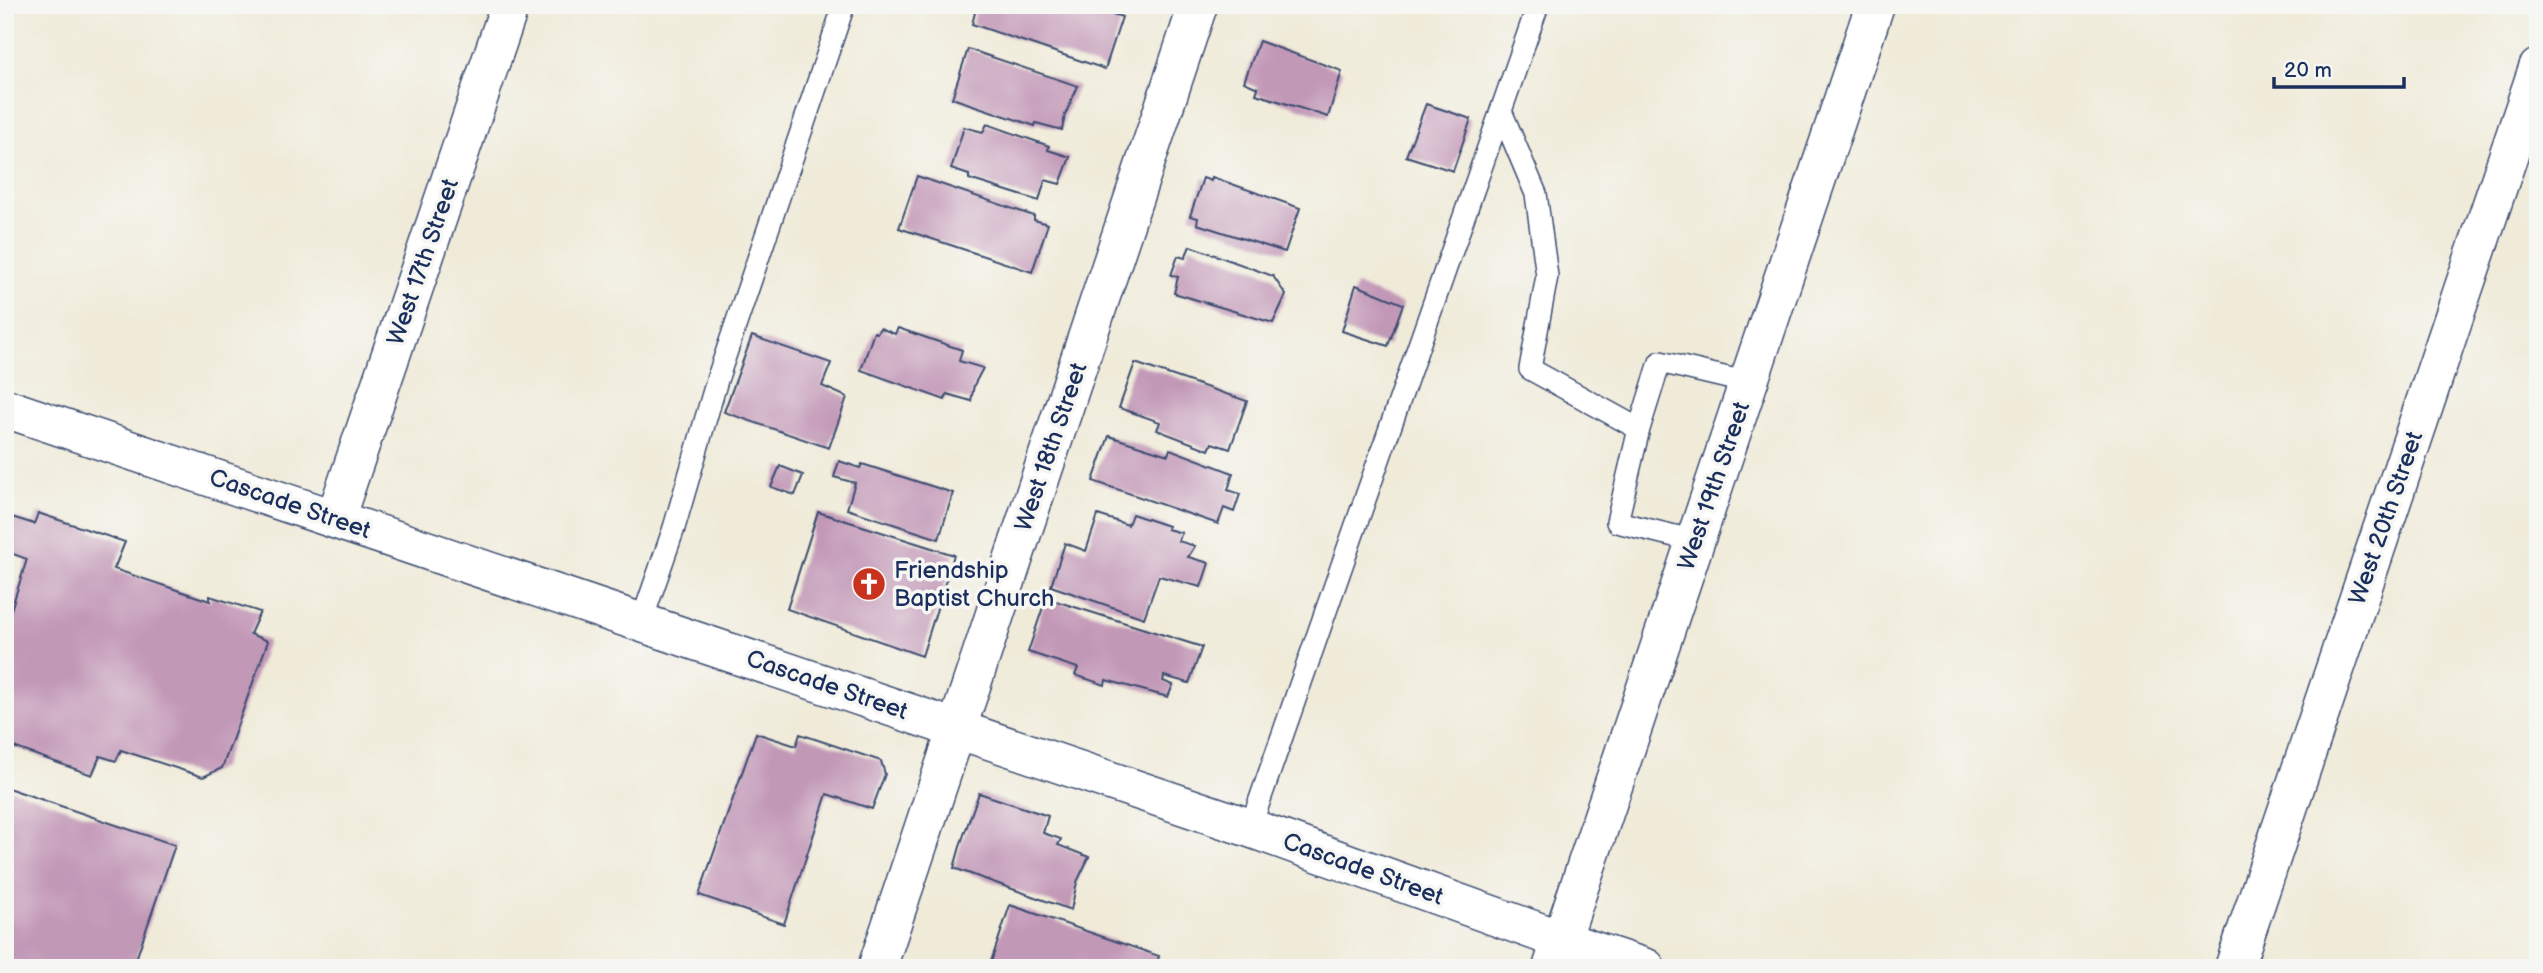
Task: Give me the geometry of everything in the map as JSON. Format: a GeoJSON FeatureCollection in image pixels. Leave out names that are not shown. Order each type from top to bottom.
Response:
{"type":"FeatureCollection","features":[{"type":"Feature","properties":{"kind":"street","name":"West 17th Street"},"geometry":{"type":"LineString","coordinates":[[335,519],[510,5]]}},
{"type":"Feature","properties":{"kind":"street","name":"West 18th Street"},"geometry":{"type":"LineString","coordinates":[[877,968],[1198,5]]}},
{"type":"Feature","properties":{"kind":"street","name":"West 19th Street"},"geometry":{"type":"LineString","coordinates":[[1557,954],[1875,5]]}},
{"type":"Feature","properties":{"kind":"street","name":"West 20th Street"},"geometry":{"type":"LineString","coordinates":[[2234,968],[2534,93]]}},
{"type":"Feature","properties":{"kind":"street","name":"Cascade Street"},"geometry":{"type":"LineString","coordinates":[[5,408],[1250,828],[1557,954],[1646,968]]}},
{"type":"Feature","properties":{"kind":"lane"},"geometry":{"type":"LineString","coordinates":[[640,623],[674,528],[717,380],[844,5]]}},
{"type":"Feature","properties":{"kind":"lane"},"geometry":{"type":"LineString","coordinates":[[1250,828],[1538,5]]}},
{"type":"Feature","properties":{"kind":"lane"},"geometry":{"type":"LineString","coordinates":[[1501,111],[1536,194],[1547,276],[1530,369],[1639,429]]}},
{"type":"Feature","properties":{"kind":"lane"},"geometry":{"type":"LineString","coordinates":[[1695,541],[1618,522],[1639,429],[1660,362],[1748,383]]}},
{"type":"Feature","properties":{"kind":"building"},"geometry":{"type":"Polygon","coordinates":[[[977,5],[1087,5],[1122,17],[1105,69],[972,24],[977,5]]]}},
{"type":"Feature","properties":{"kind":"building"},"geometry":{"type":"Polygon","coordinates":[[[1259,41],[1342,71],[1328,117],[1256,94],[1258,88],[1244,82],[1259,41]]]}},
{"type":"Feature","properties":{"kind":"building"},"geometry":{"type":"Polygon","coordinates":[[[968,49],[1078,86],[1065,115],[1062,130],[1036,123],[1035,126],[952,98],[968,49]]]}},
{"type":"Feature","properties":{"kind":"building"},"geometry":{"type":"Polygon","coordinates":[[[1426,104],[1471,119],[1453,171],[1406,156],[1426,104]]]}},
{"type":"Feature","properties":{"kind":"building"},"geometry":{"type":"Polygon","coordinates":[[[987,124],[1049,146],[1048,150],[1070,157],[1060,184],[1045,180],[1039,201],[969,179],[969,175],[951,169],[964,127],[983,132],[987,124]]]}},
{"type":"Feature","properties":{"kind":"building"},"geometry":{"type":"Polygon","coordinates":[[[917,176],[1034,216],[1034,220],[1048,224],[1032,272],[899,228],[917,176]]]}},
{"type":"Feature","properties":{"kind":"building"},"geometry":{"type":"Polygon","coordinates":[[[1212,177],[1300,208],[1285,252],[1197,224],[1198,218],[1190,216],[1203,178],[1211,181],[1212,177]]]}},
{"type":"Feature","properties":{"kind":"building"},"geometry":{"type":"Polygon","coordinates":[[[1190,246],[1273,276],[1286,295],[1273,323],[1174,293],[1178,277],[1171,275],[1178,256],[1185,258],[1190,246]]]}},
{"type":"Feature","properties":{"kind":"building"},"geometry":{"type":"Polygon","coordinates":[[[1356,285],[1403,304],[1388,346],[1342,331],[1356,285]]]}},
{"type":"Feature","properties":{"kind":"building"},"geometry":{"type":"Polygon","coordinates":[[[880,328],[895,334],[898,328],[962,350],[959,361],[983,368],[974,385],[971,401],[947,394],[945,400],[861,370],[874,332],[877,333],[880,328]]]}},
{"type":"Feature","properties":{"kind":"building"},"geometry":{"type":"Polygon","coordinates":[[[752,336],[831,363],[822,386],[847,397],[829,448],[724,412],[752,336]]]}},
{"type":"Feature","properties":{"kind":"building"},"geometry":{"type":"Polygon","coordinates":[[[1135,363],[1247,401],[1230,449],[1212,443],[1209,450],[1157,430],[1160,422],[1119,408],[1135,363]]]}},
{"type":"Feature","properties":{"kind":"building"},"geometry":{"type":"Polygon","coordinates":[[[1109,436],[1168,455],[1170,449],[1233,473],[1228,490],[1240,494],[1234,512],[1224,508],[1218,524],[1093,481],[1109,436]]]}},
{"type":"Feature","properties":{"kind":"building"},"geometry":{"type":"Polygon","coordinates":[[[839,461],[860,468],[862,464],[953,493],[939,539],[847,509],[855,483],[834,477],[839,461]]]}},
{"type":"Feature","properties":{"kind":"building"},"geometry":{"type":"Polygon","coordinates":[[[780,466],[803,475],[795,495],[771,487],[780,466]]]}},
{"type":"Feature","properties":{"kind":"building"},"geometry":{"type":"Polygon","coordinates":[[[818,512],[954,555],[922,656],[787,609],[818,512]]]}},
{"type":"Feature","properties":{"kind":"building"},"geometry":{"type":"Polygon","coordinates":[[[38,513],[125,542],[114,569],[210,601],[210,596],[260,612],[250,634],[268,641],[222,768],[203,777],[121,750],[116,761],[100,756],[92,775],[5,744],[5,629],[27,559],[5,551],[5,535],[12,517],[34,524],[38,513]]]}},
{"type":"Feature","properties":{"kind":"building"},"geometry":{"type":"Polygon","coordinates":[[[1132,514],[1182,533],[1178,541],[1195,546],[1188,557],[1209,563],[1201,587],[1159,576],[1144,618],[1051,586],[1065,543],[1086,551],[1098,515],[1128,525],[1132,514]]]}},
{"type":"Feature","properties":{"kind":"building"},"geometry":{"type":"Polygon","coordinates":[[[1046,598],[1202,647],[1189,683],[1164,676],[1163,681],[1173,685],[1168,697],[1106,680],[1105,685],[1075,675],[1078,668],[1028,652],[1046,598]]]}},
{"type":"Feature","properties":{"kind":"building"},"geometry":{"type":"Polygon","coordinates":[[[756,733],[796,746],[800,734],[881,761],[885,774],[872,809],[827,794],[784,924],[699,895],[756,733]]]}},
{"type":"Feature","properties":{"kind":"building"},"geometry":{"type":"Polygon","coordinates":[[[5,787],[175,845],[133,968],[5,968],[5,787]]]}},
{"type":"Feature","properties":{"kind":"building"},"geometry":{"type":"Polygon","coordinates":[[[979,793],[1048,816],[1043,833],[1061,839],[1058,845],[1089,857],[1077,882],[1071,910],[954,868],[979,793]]]}},
{"type":"Feature","properties":{"kind":"building"},"geometry":{"type":"Polygon","coordinates":[[[1010,905],[1159,956],[1155,968],[989,968],[1010,905]]]}},
{"type":"Feature","properties":{"kind":"place","name":"Friendship Baptist Church"},"geometry":{"type":"Point","coordinates":[869,584]}}]}
